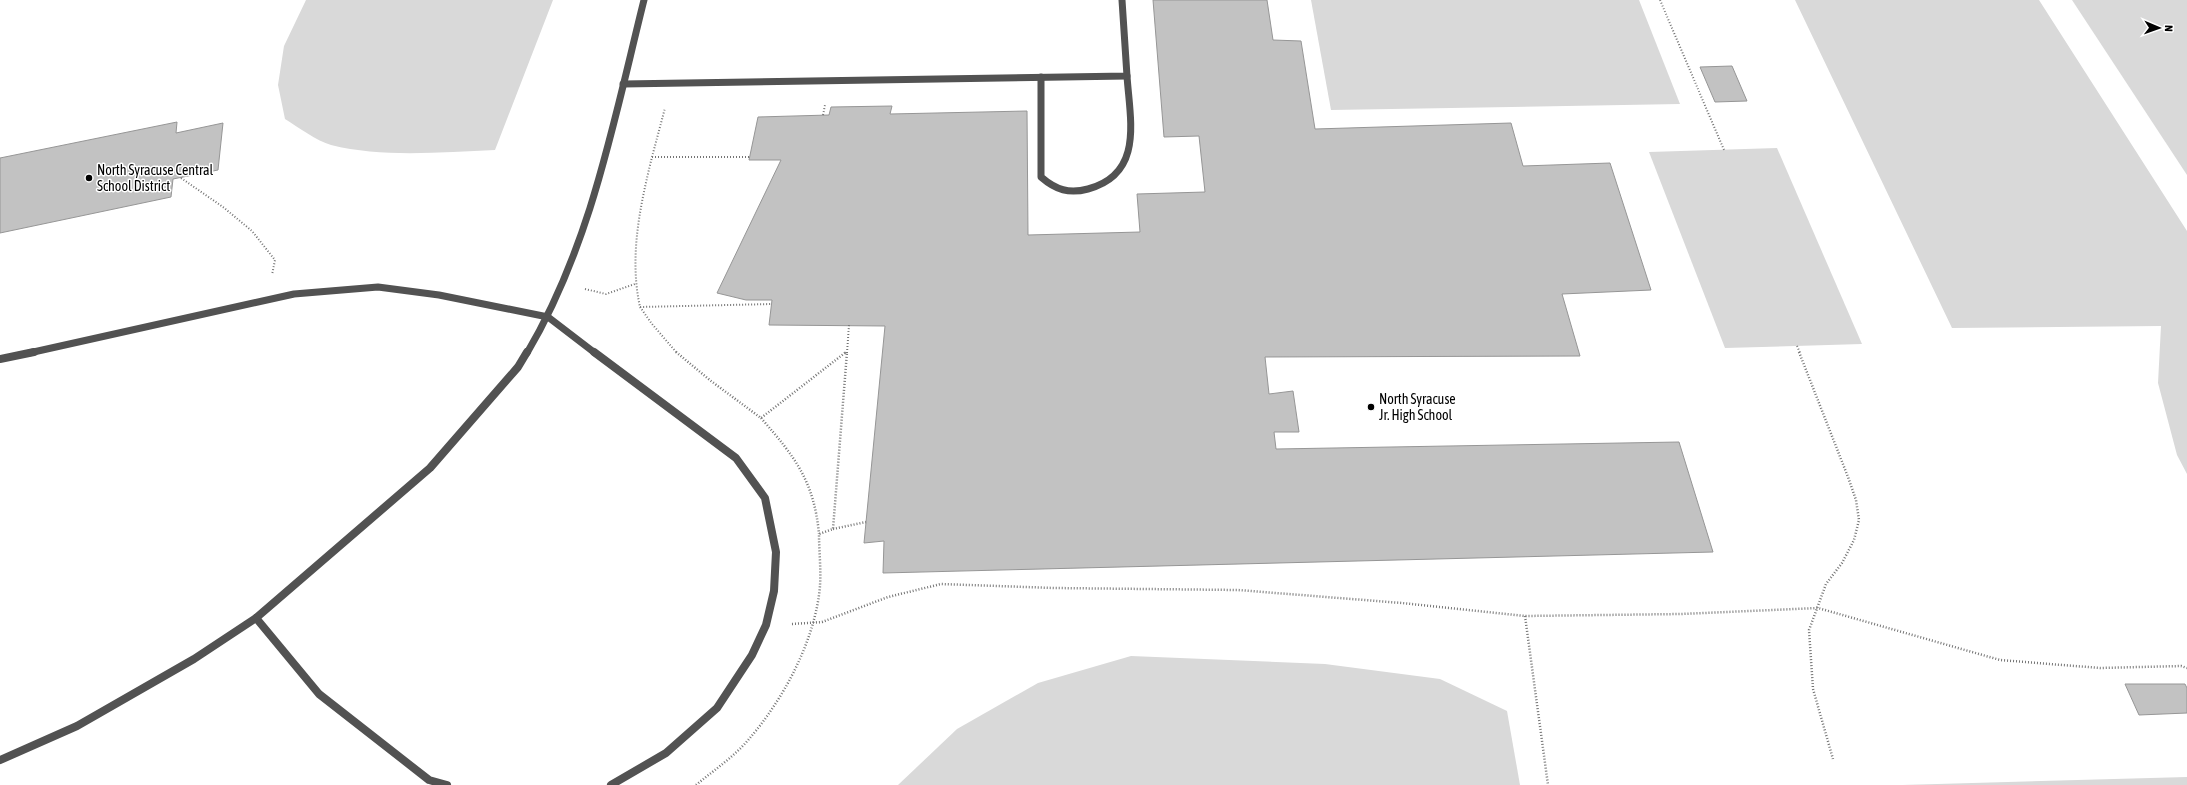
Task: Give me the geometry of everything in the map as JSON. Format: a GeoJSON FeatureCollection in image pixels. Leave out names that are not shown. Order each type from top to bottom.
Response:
{"type":"FeatureCollection","features":[{"type":"Feature","properties":{"kind":"lane"},"geometry":{"type":"LineString","coordinates":[[0,760],[77,726],[194,659],[256,618],[430,468],[518,367],[548,317],[572,262],[595,195],[644,0]]}},
{"type":"Feature","properties":{"kind":"lane"},"geometry":{"type":"LineString","coordinates":[[1041,77],[1041,177],[1051,187],[1066,191],[1086,191],[1101,186],[1117,173],[1127,158],[1130,143],[1130,120],[1122,0]]}},
{"type":"Feature","properties":{"kind":"lane"},"geometry":{"type":"LineString","coordinates":[[623,84],[1127,76]]}},
{"type":"Feature","properties":{"kind":"lane"},"geometry":{"type":"LineString","coordinates":[[0,359],[294,294],[378,287],[439,295],[548,317],[736,458],[765,498],[776,552],[774,591],[766,625],[752,655],[718,708],[666,753],[611,785]]}},
{"type":"Feature","properties":{"kind":"lane"},"geometry":{"type":"LineString","coordinates":[[256,618],[319,694],[429,780],[447,785]]}},
{"type":"Feature","properties":{"kind":"path"},"geometry":{"type":"LineString","coordinates":[[1660,0],[1724,150]]}},
{"type":"Feature","properties":{"kind":"path"},"geometry":{"type":"LineString","coordinates":[[823,115],[826,101]]}},
{"type":"Feature","properties":{"kind":"path"},"geometry":{"type":"LineString","coordinates":[[666,104],[645,183],[638,234],[635,284],[640,306],[651,325],[670,347],[716,386],[761,418],[779,438],[811,488],[816,507],[819,534],[819,595],[813,623],[797,661],[774,703],[749,739],[696,785]]}},
{"type":"Feature","properties":{"kind":"path"},"geometry":{"type":"LineString","coordinates":[[652,157],[749,157]]}},
{"type":"Feature","properties":{"kind":"path"},"geometry":{"type":"LineString","coordinates":[[181,178],[224,207],[252,231],[275,260],[267,300]]}},
{"type":"Feature","properties":{"kind":"path"},"geometry":{"type":"LineString","coordinates":[[563,283],[606,294],[635,284]]}},
{"type":"Feature","properties":{"kind":"path"},"geometry":{"type":"LineString","coordinates":[[640,306],[772,304]]}},
{"type":"Feature","properties":{"kind":"path"},"geometry":{"type":"LineString","coordinates":[[833,529],[849,325]]}},
{"type":"Feature","properties":{"kind":"path"},"geometry":{"type":"LineString","coordinates":[[1796,346],[1848,477],[1856,500],[1859,520],[1854,540],[1842,563],[1826,584],[1809,630],[1814,689],[1818,712],[1833,759]]}},
{"type":"Feature","properties":{"kind":"path"},"geometry":{"type":"LineString","coordinates":[[761,418],[848,350]]}},
{"type":"Feature","properties":{"kind":"path"},"geometry":{"type":"LineString","coordinates":[[819,534],[833,529],[866,522]]}},
{"type":"Feature","properties":{"kind":"path"},"geometry":{"type":"LineString","coordinates":[[766,625],[822,622],[888,597],[941,584],[1054,588],[1238,590],[1402,603],[1525,616],[1681,614],[1818,608],[1893,631],[2000,660],[2092,668],[2181,666],[2187,668]]}},
{"type":"Feature","properties":{"kind":"path"},"geometry":{"type":"LineString","coordinates":[[1525,616],[1548,785]]}},
{"type":"Feature","properties":{"kind":"shaded area"},"geometry":{"type":"Polygon","coordinates":[[[306,0],[553,0],[495,150],[434,153],[392,153],[371,152],[331,145],[314,137],[285,119],[278,85],[284,46],[306,0]]]}},
{"type":"Feature","properties":{"kind":"shaded area"},"geometry":{"type":"Polygon","coordinates":[[[1311,0],[1639,0],[1680,104],[1331,110],[1311,0]]]}},
{"type":"Feature","properties":{"kind":"shaded area"},"geometry":{"type":"Polygon","coordinates":[[[1795,0],[2039,0],[2187,231],[2187,474],[2177,455],[2158,383],[2161,326],[1952,328],[1795,0]]]}},
{"type":"Feature","properties":{"kind":"shaded area"},"geometry":{"type":"Polygon","coordinates":[[[2072,0],[2187,0],[2187,175],[2072,0]]]}},
{"type":"Feature","properties":{"kind":"shaded area"},"geometry":{"type":"Polygon","coordinates":[[[1777,148],[1862,344],[1725,348],[1649,152],[1777,148]]]}},
{"type":"Feature","properties":{"kind":"shaded area"},"geometry":{"type":"Polygon","coordinates":[[[1131,656],[1325,664],[1440,679],[1507,711],[1520,785],[898,785],[957,729],[1038,683],[1131,656]]]}},
{"type":"Feature","properties":{"kind":"shaded area"},"geometry":{"type":"Polygon","coordinates":[[[2187,777],[2187,785],[1902,785],[2187,777]]]}},
{"type":"Feature","properties":{"kind":"building"},"geometry":{"type":"Polygon","coordinates":[[[1153,0],[1267,0],[1273,40],[1301,41],[1315,129],[1511,123],[1523,166],[1610,163],[1651,290],[1562,294],[1580,356],[1265,357],[1269,394],[1293,391],[1299,432],[1274,432],[1276,449],[1679,442],[1713,552],[883,573],[884,541],[864,543],[885,326],[769,325],[772,300],[746,300],[717,293],[781,160],[749,160],[758,117],[829,115],[831,107],[892,106],[890,114],[1027,111],[1028,235],[1140,232],[1137,194],[1205,192],[1199,136],[1164,137],[1153,0]]]}},
{"type":"Feature","properties":{"kind":"building"},"geometry":{"type":"Polygon","coordinates":[[[1732,66],[1747,101],[1715,102],[1700,67],[1732,66]]]}},
{"type":"Feature","properties":{"kind":"building","name":"North Syracuse Central School District"},"geometry":{"type":"Polygon","coordinates":[[[177,122],[176,133],[223,123],[218,170],[173,179],[171,197],[0,233],[0,158],[177,122]]]}},
{"type":"Feature","properties":{"kind":"building"},"geometry":{"type":"Polygon","coordinates":[[[2125,684],[2185,684],[2187,688],[2187,713],[2139,715],[2125,684]]]}},
{"type":"Feature","properties":{"kind":"place","name":"North Syracuse Central School District"},"geometry":{"type":"Point","coordinates":[89,178]}},
{"type":"Feature","properties":{"kind":"place","name":"North Syracuse Jr. High School"},"geometry":{"type":"Point","coordinates":[1371,407]}}]}
